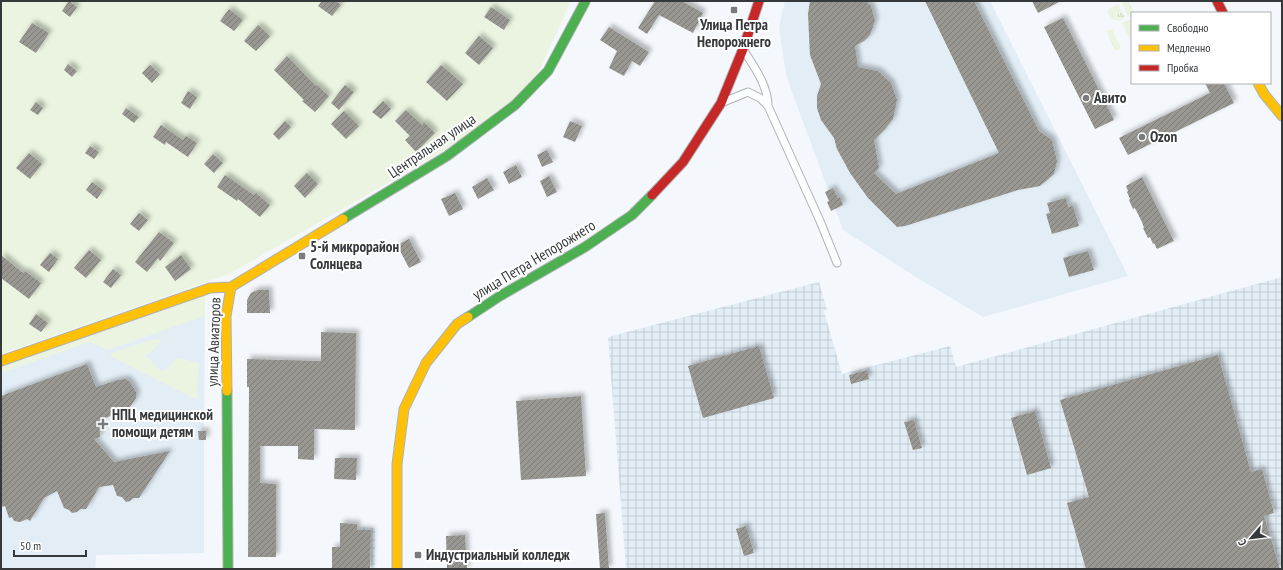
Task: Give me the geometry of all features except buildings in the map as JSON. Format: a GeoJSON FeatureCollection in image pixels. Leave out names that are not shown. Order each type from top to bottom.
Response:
{"type":"FeatureCollection","features":[{"type":"Feature","properties":{"kind":"street","name":"Центральная улица"},"geometry":{"type":"LineString","coordinates":[[254,273],[447,156],[515,105],[548,71],[585,1]]}},
{"type":"Feature","properties":{"kind":"street","name":"улица Петра Непорожнего"},"geometry":{"type":"LineString","coordinates":[[397,569],[397,464],[404,409],[426,363],[457,324],[500,296],[585,247],[632,215],[683,162],[721,103],[743,49],[759,1]]}},
{"type":"Feature","properties":{"kind":"street"},"geometry":{"type":"LineString","coordinates":[[1217,1],[1222,12]]}},
{"type":"Feature","properties":{"kind":"street"},"geometry":{"type":"LineString","coordinates":[[743,49],[768,96],[768,106]]}},
{"type":"Feature","properties":{"kind":"street"},"geometry":{"type":"LineString","coordinates":[[1259,84],[1264,94],[1282,116]]}},
{"type":"Feature","properties":{"kind":"street"},"geometry":{"type":"LineString","coordinates":[[721,103],[748,92],[760,98],[768,106],[820,220],[837,263]]}},
{"type":"Feature","properties":{"kind":"street","name":"улица Авиаторов"},"geometry":{"type":"LineString","coordinates":[[228,569],[226,316],[231,287],[254,273]]}},
{"type":"Feature","properties":{"kind":"street"},"geometry":{"type":"LineString","coordinates":[[1,361],[210,288],[231,287]]}},
{"type":"Feature","properties":{"kind":"shaded area"},"geometry":{"type":"Polygon","coordinates":[[[785,1],[990,1],[1128,276],[983,317],[916,277],[843,230],[786,74],[779,27],[785,1]]]}},
{"type":"Feature","properties":{"kind":"shaded area"},"geometry":{"type":"Polygon","coordinates":[[[1282,277],[1282,569],[626,569],[608,337],[819,282],[827,310],[824,311],[842,374],[950,346],[956,367],[1282,277]]]}},
{"type":"Feature","properties":{"kind":"shaded area","name":"НПЦ медицинской помощи детям"},"geometry":{"type":"Polygon","coordinates":[[[205,295],[204,431],[206,431],[206,440],[204,440],[204,553],[96,555],[95,569],[1,569],[1,366],[205,295]]]}},
{"type":"Feature","properties":{"kind":"shaded area"},"geometry":{"type":"Polygon","coordinates":[[[358,527],[375,528],[375,569],[357,569],[358,527]]]}},
{"type":"Feature","properties":{"kind":"green space"},"geometry":{"type":"Polygon","coordinates":[[[1,1],[567,1],[570,3],[529,94],[445,150],[229,274],[1,354],[1,1]]]}},
{"type":"Feature","properties":{"kind":"green space"},"geometry":{"type":"Polygon","coordinates":[[[1128,1],[1134,12],[1131,12],[1131,16],[1128,17],[1122,3],[1128,1]]]}},
{"type":"Feature","properties":{"kind":"green space"},"geometry":{"type":"Polygon","coordinates":[[[1118,4],[1125,18],[1119,21],[1111,19],[1108,12],[1109,9],[1118,4]]]}},
{"type":"Feature","properties":{"kind":"green space"},"geometry":{"type":"Polygon","coordinates":[[[1131,18],[1131,42],[1122,23],[1131,18]]]}},
{"type":"Feature","properties":{"kind":"green space"},"geometry":{"type":"Polygon","coordinates":[[[1112,29],[1121,48],[1115,51],[1106,31],[1112,29]]]}},
{"type":"Feature","properties":{"kind":"green space"},"geometry":{"type":"Polygon","coordinates":[[[205,295],[205,316],[107,350],[90,342],[1,373],[1,366],[205,295]]]}},
{"type":"Feature","properties":{"kind":"green space"},"geometry":{"type":"Polygon","coordinates":[[[153,339],[162,341],[146,356],[162,372],[178,358],[199,363],[197,399],[110,356],[112,353],[153,339]]]}},
{"type":"Feature","properties":{"kind":"traffic: fast"},"geometry":{"type":"LineString","coordinates":[[343,219],[447,156],[515,105],[548,71],[585,2]]}},
{"type":"Feature","properties":{"kind":"traffic: fast"},"geometry":{"type":"LineString","coordinates":[[468,317],[500,296],[585,247],[632,215],[652,195]]}},
{"type":"Feature","properties":{"kind":"traffic: fast"},"geometry":{"type":"LineString","coordinates":[[227,391],[228,569]]}},
{"type":"Feature","properties":{"kind":"traffic: slow"},"geometry":{"type":"LineString","coordinates":[[1259,84],[1264,94],[1282,116]]}},
{"type":"Feature","properties":{"kind":"traffic: slow"},"geometry":{"type":"LineString","coordinates":[[227,391],[226,316],[231,287],[343,219]]}},
{"type":"Feature","properties":{"kind":"traffic: slow"},"geometry":{"type":"LineString","coordinates":[[1,361],[210,288],[231,287]]}},
{"type":"Feature","properties":{"kind":"traffic: slow"},"geometry":{"type":"LineString","coordinates":[[397,569],[397,464],[404,409],[426,363],[457,324],[468,317]]}},
{"type":"Feature","properties":{"kind":"traffic: jam"},"geometry":{"type":"LineString","coordinates":[[652,195],[683,162],[721,103],[743,49],[759,1]]}},
{"type":"Feature","properties":{"kind":"traffic: jam"},"geometry":{"type":"LineString","coordinates":[[1217,1],[1222,12]]}},
{"type":"Feature","properties":{"kind":"place","name":"Улица Петра Непорожнего"},"geometry":{"type":"Point","coordinates":[734,10]}},
{"type":"Feature","properties":{"kind":"place","name":"Авито"},"geometry":{"type":"Point","coordinates":[1086,98]}},
{"type":"Feature","properties":{"kind":"place","name":"Ozon"},"geometry":{"type":"Point","coordinates":[1142,137]}},
{"type":"Feature","properties":{"kind":"place","name":"5-й микрорайон Солнцева"},"geometry":{"type":"Point","coordinates":[302,256]}},
{"type":"Feature","properties":{"kind":"place","name":"НПЦ медицинской помощи детям"},"geometry":{"type":"Point","coordinates":[103,424]}},
{"type":"Feature","properties":{"kind":"place","name":"Индустриальный колледж"},"geometry":{"type":"Point","coordinates":[418,555]}}]}
